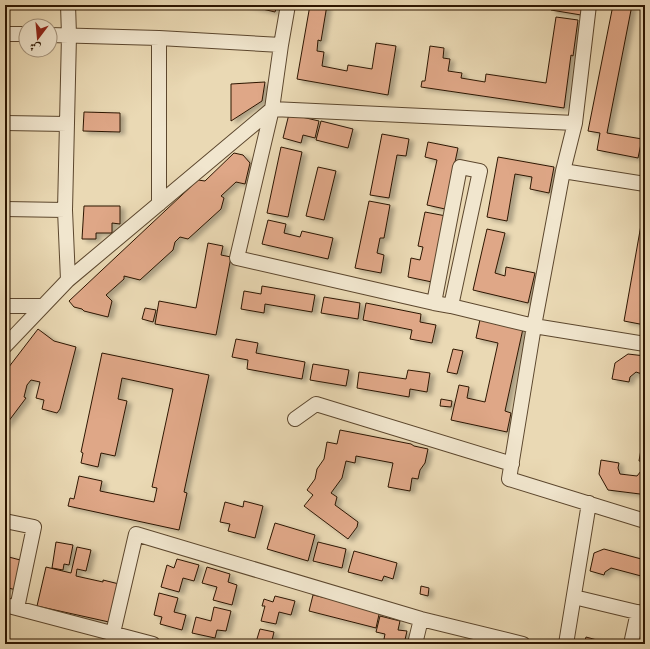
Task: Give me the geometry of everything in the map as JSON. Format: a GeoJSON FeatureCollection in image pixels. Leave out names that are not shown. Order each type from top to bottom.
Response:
{"type":"FeatureCollection","features":[{"type":"Feature","properties":{"kind":"street"},"geometry":{"type":"LineString","coordinates":[[68,5],[69,35],[65,210],[68,280]]}},
{"type":"Feature","properties":{"kind":"street"},"geometry":{"type":"LineString","coordinates":[[288,5],[272,109],[237,258],[534,326],[645,344]]}},
{"type":"Feature","properties":{"kind":"street"},"geometry":{"type":"LineString","coordinates":[[589,5],[575,123],[563,171],[534,326],[510,479],[645,521]]}},
{"type":"Feature","properties":{"kind":"street"},"geometry":{"type":"LineString","coordinates":[[5,34],[18,34]]}},
{"type":"Feature","properties":{"kind":"street"},"geometry":{"type":"LineString","coordinates":[[58,35],[159,38],[281,45]]}},
{"type":"Feature","properties":{"kind":"street"},"geometry":{"type":"LineString","coordinates":[[159,38],[159,204]]}},
{"type":"Feature","properties":{"kind":"street"},"geometry":{"type":"LineString","coordinates":[[5,346],[68,280],[272,109],[575,123]]}},
{"type":"Feature","properties":{"kind":"street"},"geometry":{"type":"LineString","coordinates":[[5,123],[67,124]]}},
{"type":"Feature","properties":{"kind":"street"},"geometry":{"type":"LineString","coordinates":[[434,303],[460,167],[480,172],[451,306]]}},
{"type":"Feature","properties":{"kind":"street"},"geometry":{"type":"LineString","coordinates":[[563,171],[645,184]]}},
{"type":"Feature","properties":{"kind":"street"},"geometry":{"type":"LineString","coordinates":[[5,209],[65,210]]}},
{"type":"Feature","properties":{"kind":"street"},"geometry":{"type":"LineString","coordinates":[[5,306],[42,306]]}},
{"type":"Feature","properties":{"kind":"street"},"geometry":{"type":"LineString","coordinates":[[295,419],[316,404],[512,464]]}},
{"type":"Feature","properties":{"kind":"street"},"geometry":{"type":"LineString","coordinates":[[566,644],[589,503]]}},
{"type":"Feature","properties":{"kind":"street"},"geometry":{"type":"LineString","coordinates":[[5,521],[34,527],[11,606],[153,644]]}},
{"type":"Feature","properties":{"kind":"street"},"geometry":{"type":"LineString","coordinates":[[113,633],[136,534],[421,619],[522,644]]}},
{"type":"Feature","properties":{"kind":"street"},"geometry":{"type":"LineString","coordinates":[[574,597],[642,613],[631,644]]}},
{"type":"Feature","properties":{"kind":"street"},"geometry":{"type":"LineString","coordinates":[[415,644],[421,619]]}},
{"type":"Feature","properties":{"kind":"building"},"geometry":{"type":"Polygon","coordinates":[[[246,5],[277,5],[275,12],[246,5]]]}},
{"type":"Feature","properties":{"kind":"building"},"geometry":{"type":"Polygon","coordinates":[[[310,5],[327,5],[321,41],[318,40],[317,51],[324,52],[322,66],[347,71],[348,65],[372,69],[376,43],[396,46],[388,95],[297,79],[310,5]]]}},
{"type":"Feature","properties":{"kind":"building"},"geometry":{"type":"Polygon","coordinates":[[[552,5],[582,5],[581,15],[551,10],[552,5]]]}},
{"type":"Feature","properties":{"kind":"building"},"geometry":{"type":"Polygon","coordinates":[[[613,5],[632,5],[607,133],[642,139],[638,158],[597,150],[600,133],[588,131],[613,5]]]}},
{"type":"Feature","properties":{"kind":"building"},"geometry":{"type":"Polygon","coordinates":[[[556,17],[578,20],[573,56],[571,55],[564,108],[421,87],[422,81],[425,81],[430,46],[444,48],[443,58],[450,59],[448,71],[462,73],[461,78],[485,82],[486,74],[546,83],[556,17]]]}},
{"type":"Feature","properties":{"kind":"building"},"geometry":{"type":"Polygon","coordinates":[[[265,82],[262,101],[231,121],[231,84],[265,82]]]}},
{"type":"Feature","properties":{"kind":"building"},"geometry":{"type":"Polygon","coordinates":[[[84,112],[120,113],[120,132],[83,131],[84,112]]]}},
{"type":"Feature","properties":{"kind":"building"},"geometry":{"type":"Polygon","coordinates":[[[289,114],[319,121],[315,138],[303,135],[301,143],[283,138],[289,114]]]}},
{"type":"Feature","properties":{"kind":"building"},"geometry":{"type":"Polygon","coordinates":[[[321,121],[353,129],[348,148],[316,140],[321,121]]]}},
{"type":"Feature","properties":{"kind":"building"},"geometry":{"type":"Polygon","coordinates":[[[382,134],[409,139],[406,156],[397,155],[389,198],[370,195],[382,134]]]}},
{"type":"Feature","properties":{"kind":"building"},"geometry":{"type":"Polygon","coordinates":[[[428,142],[458,148],[445,209],[427,205],[437,160],[425,157],[428,142]]]}},
{"type":"Feature","properties":{"kind":"building"},"geometry":{"type":"Polygon","coordinates":[[[281,147],[302,152],[288,217],[267,213],[281,147]]]}},
{"type":"Feature","properties":{"kind":"building"},"geometry":{"type":"Polygon","coordinates":[[[234,153],[243,155],[250,163],[245,184],[236,182],[221,196],[224,198],[221,209],[188,239],[180,237],[175,242],[173,250],[140,280],[124,276],[124,279],[106,295],[112,301],[108,317],[74,307],[69,301],[198,180],[205,181],[234,153]]]}},
{"type":"Feature","properties":{"kind":"building"},"geometry":{"type":"Polygon","coordinates":[[[498,157],[554,167],[549,193],[530,189],[532,177],[515,174],[507,221],[487,217],[498,157]]]}},
{"type":"Feature","properties":{"kind":"building"},"geometry":{"type":"Polygon","coordinates":[[[318,167],[336,171],[324,220],[306,216],[318,167]]]}},
{"type":"Feature","properties":{"kind":"building"},"geometry":{"type":"Polygon","coordinates":[[[369,201],[390,205],[384,238],[380,238],[377,253],[384,255],[381,273],[355,268],[369,201]]]}},
{"type":"Feature","properties":{"kind":"building"},"geometry":{"type":"Polygon","coordinates":[[[84,206],[120,206],[120,224],[112,223],[112,233],[96,233],[96,239],[82,239],[84,206]]]}},
{"type":"Feature","properties":{"kind":"building"},"geometry":{"type":"Polygon","coordinates":[[[425,212],[446,216],[432,282],[408,277],[411,258],[420,260],[423,247],[418,246],[425,212]]]}},
{"type":"Feature","properties":{"kind":"building"},"geometry":{"type":"Polygon","coordinates":[[[268,220],[286,224],[284,233],[300,237],[302,231],[333,238],[328,259],[262,244],[268,220]]]}},
{"type":"Feature","properties":{"kind":"building"},"geometry":{"type":"Polygon","coordinates":[[[641,225],[645,225],[645,325],[624,321],[641,225]]]}},
{"type":"Feature","properties":{"kind":"building"},"geometry":{"type":"Polygon","coordinates":[[[487,229],[505,233],[495,273],[505,276],[506,267],[535,273],[528,303],[473,290],[487,229]]]}},
{"type":"Feature","properties":{"kind":"building"},"geometry":{"type":"Polygon","coordinates":[[[208,243],[223,246],[221,255],[231,257],[216,335],[155,324],[159,301],[196,308],[208,243]]]}},
{"type":"Feature","properties":{"kind":"building"},"geometry":{"type":"Polygon","coordinates":[[[262,286],[315,295],[312,312],[265,304],[264,313],[241,309],[244,291],[261,294],[262,286]]]}},
{"type":"Feature","properties":{"kind":"building"},"geometry":{"type":"Polygon","coordinates":[[[324,297],[360,303],[358,319],[321,313],[324,297]]]}},
{"type":"Feature","properties":{"kind":"building"},"geometry":{"type":"Polygon","coordinates":[[[366,303],[421,314],[420,322],[436,325],[432,343],[410,339],[412,330],[363,320],[366,303]]]}},
{"type":"Feature","properties":{"kind":"building"},"geometry":{"type":"Polygon","coordinates":[[[145,308],[156,310],[153,322],[142,319],[145,308]]]}},
{"type":"Feature","properties":{"kind":"building"},"geometry":{"type":"Polygon","coordinates":[[[481,315],[524,324],[505,411],[511,413],[507,432],[451,420],[459,385],[469,387],[467,398],[485,402],[498,343],[476,338],[481,315]]]}},
{"type":"Feature","properties":{"kind":"building"},"geometry":{"type":"Polygon","coordinates":[[[38,329],[54,341],[76,347],[60,409],[57,413],[42,409],[44,400],[36,398],[40,382],[31,380],[27,385],[24,397],[26,398],[5,426],[5,372],[38,329]]]}},
{"type":"Feature","properties":{"kind":"building"},"geometry":{"type":"Polygon","coordinates":[[[236,339],[258,343],[256,353],[305,362],[302,379],[247,369],[248,360],[232,357],[236,339]]]}},
{"type":"Feature","properties":{"kind":"building"},"geometry":{"type":"Polygon","coordinates":[[[453,349],[463,351],[457,374],[447,372],[453,349]]]}},
{"type":"Feature","properties":{"kind":"building"},"geometry":{"type":"Polygon","coordinates":[[[102,353],[209,375],[184,492],[187,493],[179,530],[68,506],[70,498],[74,499],[79,476],[102,481],[100,491],[154,502],[157,488],[152,487],[173,389],[122,378],[118,399],[127,401],[115,456],[101,453],[98,467],[81,463],[83,453],[81,452],[102,353]]]}},
{"type":"Feature","properties":{"kind":"building"},"geometry":{"type":"Polygon","coordinates":[[[628,354],[645,356],[645,375],[636,372],[630,377],[629,382],[612,379],[615,363],[628,354]]]}},
{"type":"Feature","properties":{"kind":"building"},"geometry":{"type":"Polygon","coordinates":[[[313,364],[349,370],[346,386],[310,380],[313,364]]]}},
{"type":"Feature","properties":{"kind":"building"},"geometry":{"type":"Polygon","coordinates":[[[408,370],[430,373],[427,392],[410,389],[409,397],[357,388],[359,372],[406,379],[408,370]]]}},
{"type":"Feature","properties":{"kind":"building"},"geometry":{"type":"Polygon","coordinates":[[[441,399],[452,401],[451,407],[440,406],[441,399]]]}},
{"type":"Feature","properties":{"kind":"building"},"geometry":{"type":"Polygon","coordinates":[[[645,426],[645,462],[639,461],[645,426]]]}},
{"type":"Feature","properties":{"kind":"building"},"geometry":{"type":"Polygon","coordinates":[[[340,430],[411,444],[428,449],[425,463],[420,470],[418,479],[412,478],[410,491],[388,487],[393,463],[356,456],[355,463],[346,461],[342,478],[331,493],[337,497],[335,505],[358,522],[357,527],[348,539],[304,506],[313,495],[307,490],[315,479],[317,469],[324,459],[327,442],[337,444],[340,430]]]}},
{"type":"Feature","properties":{"kind":"building"},"geometry":{"type":"Polygon","coordinates":[[[601,460],[619,463],[618,468],[620,474],[637,476],[642,468],[645,468],[645,490],[640,494],[608,490],[599,474],[601,460]]]}},
{"type":"Feature","properties":{"kind":"building"},"geometry":{"type":"Polygon","coordinates":[[[244,501],[263,506],[255,538],[228,531],[230,524],[220,522],[225,502],[243,507],[244,501]]]}},
{"type":"Feature","properties":{"kind":"building"},"geometry":{"type":"Polygon","coordinates":[[[275,523],[315,535],[308,561],[267,549],[275,523]]]}},
{"type":"Feature","properties":{"kind":"building"},"geometry":{"type":"Polygon","coordinates":[[[56,542],[73,545],[69,565],[64,564],[63,570],[52,568],[56,542]]]}},
{"type":"Feature","properties":{"kind":"building"},"geometry":{"type":"Polygon","coordinates":[[[318,542],[346,549],[342,568],[313,561],[318,542]]]}},
{"type":"Feature","properties":{"kind":"building"},"geometry":{"type":"Polygon","coordinates":[[[77,547],[91,550],[86,571],[77,569],[76,576],[119,584],[109,622],[37,606],[46,567],[71,573],[77,547]]]}},
{"type":"Feature","properties":{"kind":"building"},"geometry":{"type":"Polygon","coordinates":[[[604,549],[645,560],[645,577],[611,568],[605,572],[604,575],[590,571],[594,553],[604,549]]]}},
{"type":"Feature","properties":{"kind":"building"},"geometry":{"type":"Polygon","coordinates":[[[354,551],[397,563],[393,579],[384,576],[382,581],[348,572],[354,551]]]}},
{"type":"Feature","properties":{"kind":"building"},"geometry":{"type":"Polygon","coordinates":[[[5,556],[24,561],[16,590],[5,587],[5,556]]]}},
{"type":"Feature","properties":{"kind":"building"},"geometry":{"type":"Polygon","coordinates":[[[177,559],[199,565],[194,581],[183,578],[179,592],[161,587],[167,565],[174,568],[177,559]]]}},
{"type":"Feature","properties":{"kind":"building"},"geometry":{"type":"Polygon","coordinates":[[[207,567],[230,574],[228,582],[237,585],[232,605],[213,600],[217,587],[202,583],[207,567]]]}},
{"type":"Feature","properties":{"kind":"building"},"geometry":{"type":"Polygon","coordinates":[[[421,586],[429,588],[428,596],[420,594],[421,586]]]}},
{"type":"Feature","properties":{"kind":"building"},"geometry":{"type":"Polygon","coordinates":[[[159,593],[178,598],[174,612],[186,615],[182,630],[160,624],[162,617],[154,615],[159,593]]]}},
{"type":"Feature","properties":{"kind":"building"},"geometry":{"type":"Polygon","coordinates":[[[313,595],[380,610],[376,628],[309,611],[313,595]]]}},
{"type":"Feature","properties":{"kind":"building"},"geometry":{"type":"Polygon","coordinates":[[[275,596],[295,601],[291,615],[279,612],[276,624],[261,621],[265,606],[262,606],[264,599],[273,602],[275,596]]]}},
{"type":"Feature","properties":{"kind":"building"},"geometry":{"type":"Polygon","coordinates":[[[214,607],[231,611],[226,631],[217,630],[215,638],[192,633],[196,617],[211,621],[214,607]]]}},
{"type":"Feature","properties":{"kind":"building"},"geometry":{"type":"Polygon","coordinates":[[[380,616],[400,621],[398,630],[407,631],[404,644],[383,644],[385,634],[376,632],[380,616]]]}},
{"type":"Feature","properties":{"kind":"building"},"geometry":{"type":"Polygon","coordinates":[[[260,629],[274,632],[271,644],[253,644],[254,641],[256,642],[260,629]]]}},
{"type":"Feature","properties":{"kind":"building"},"geometry":{"type":"Polygon","coordinates":[[[586,637],[604,642],[603,644],[584,644],[586,637]]]}}]}
